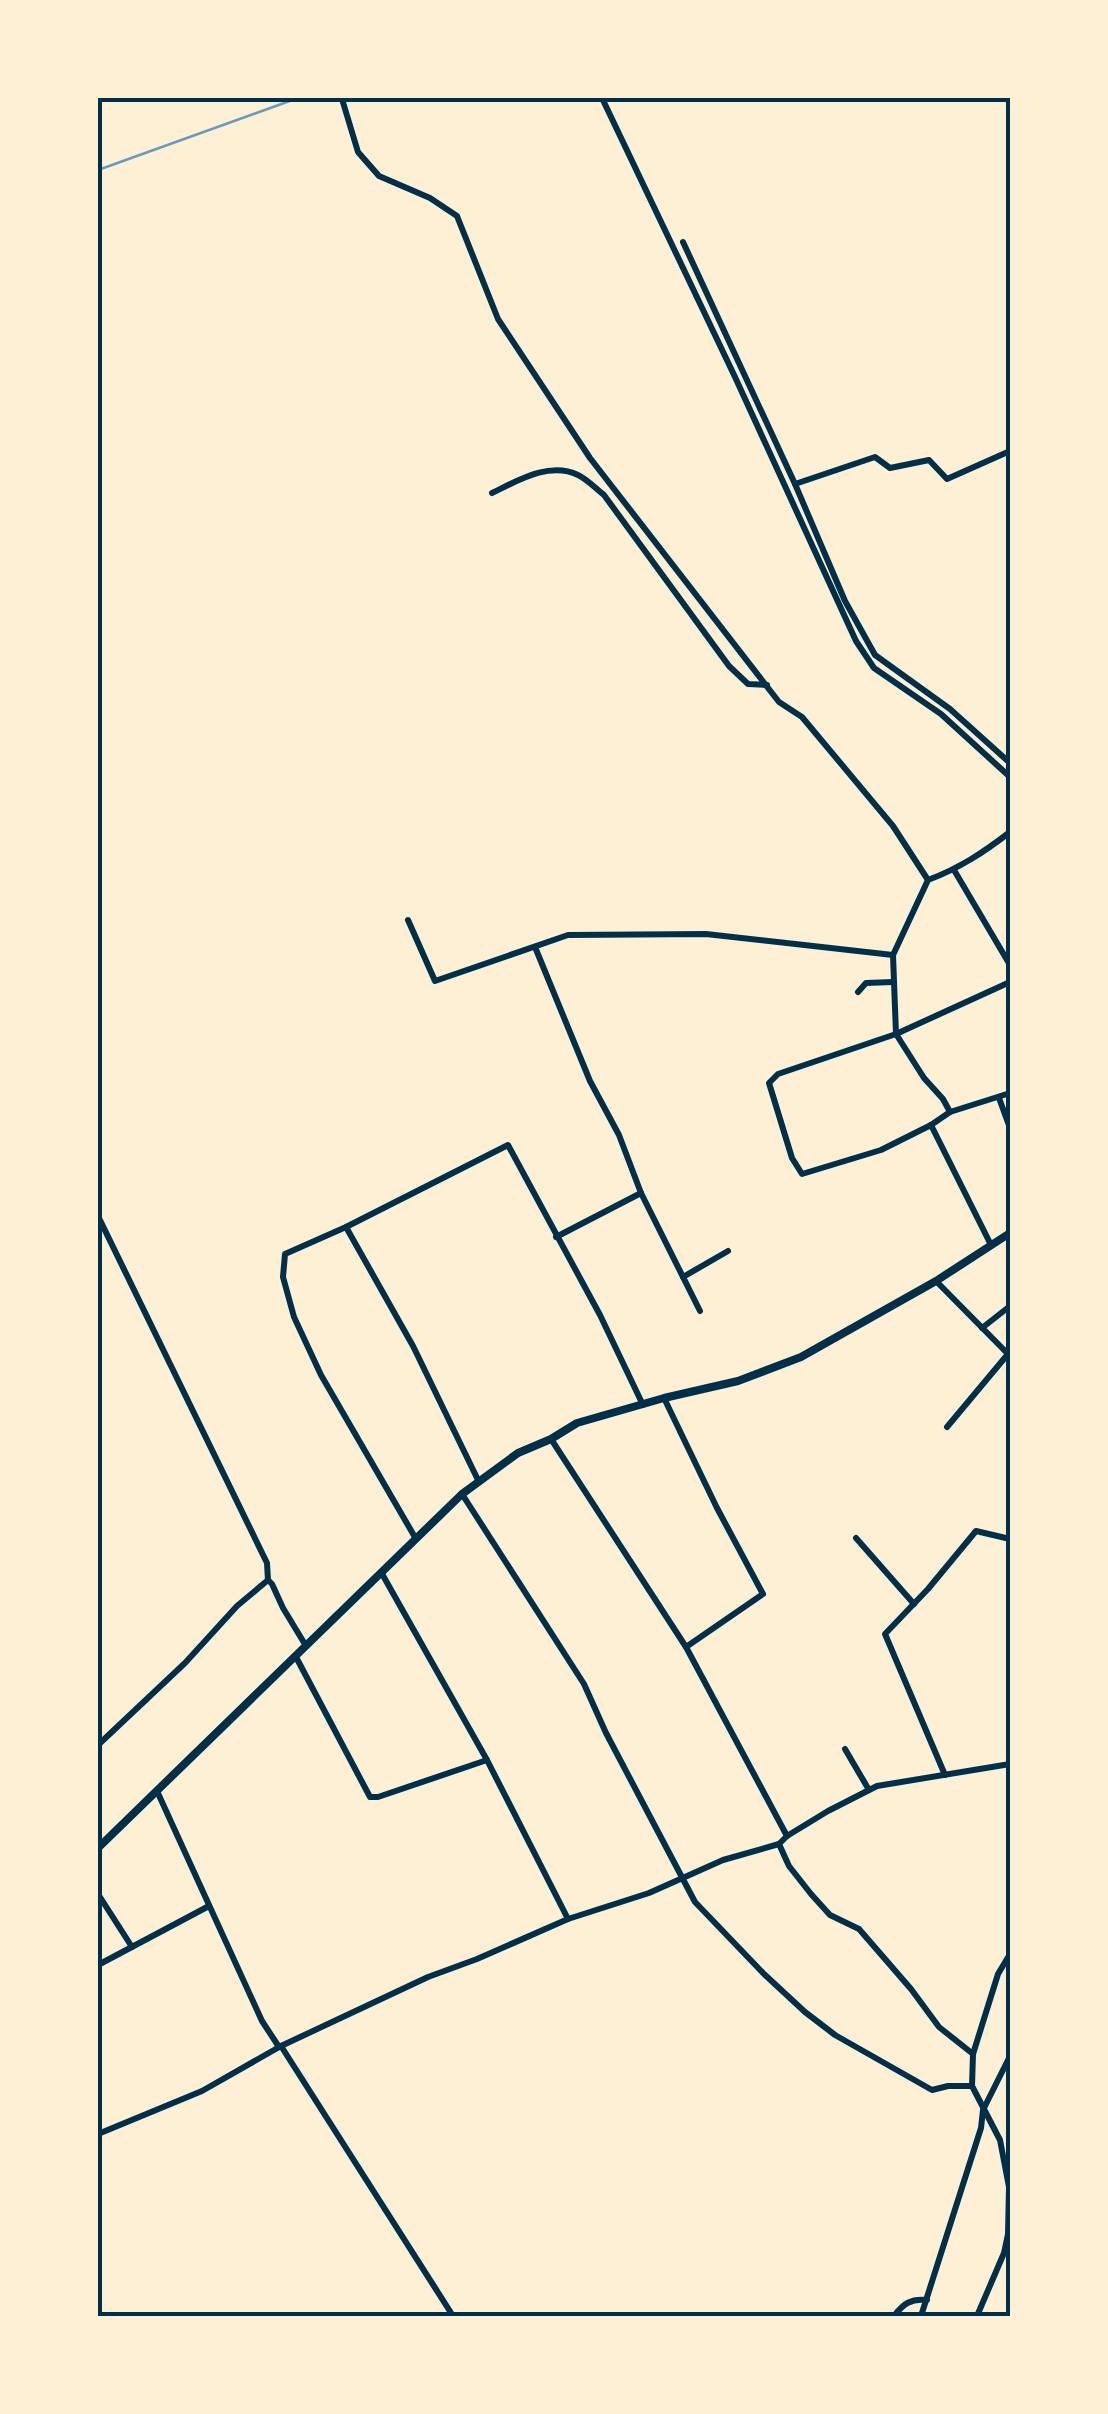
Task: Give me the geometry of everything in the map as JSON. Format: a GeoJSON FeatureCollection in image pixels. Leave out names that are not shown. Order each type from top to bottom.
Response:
{"type":"FeatureCollection","features":[{"type":"Feature","properties":{"kind":"street"},"geometry":{"type":"LineString","coordinates":[[602,98],[856,641],[874,668],[940,714],[1010,777]]}},
{"type":"Feature","properties":{"kind":"street"},"geometry":{"type":"LineString","coordinates":[[342,99],[358,152],[379,176],[430,198],[458,216],[498,319],[590,458],[779,702],[802,718],[893,826],[928,880]]}},
{"type":"Feature","properties":{"kind":"street"},"geometry":{"type":"LineString","coordinates":[[682,242],[796,484],[845,601],[875,656],[950,709],[1010,763]]}},
{"type":"Feature","properties":{"kind":"street"},"geometry":{"type":"LineString","coordinates":[[796,484],[875,458],[890,468],[929,460],[946,480],[1010,451]]}},
{"type":"Feature","properties":{"kind":"street"},"geometry":{"type":"LineString","coordinates":[[492,493],[528,476],[556,469],[578,474],[604,495],[729,666],[748,684],[767,686]]}},
{"type":"Feature","properties":{"kind":"street"},"geometry":{"type":"LineString","coordinates":[[950,1112],[896,1034],[893,955],[928,880],[954,870],[1010,832]]}},
{"type":"Feature","properties":{"kind":"street"},"geometry":{"type":"LineString","coordinates":[[954,870],[1010,964]]}},
{"type":"Feature","properties":{"kind":"street"},"geometry":{"type":"LineString","coordinates":[[408,920],[435,981],[568,934],[706,934],[893,955]]}},
{"type":"Feature","properties":{"kind":"street"},"geometry":{"type":"LineString","coordinates":[[535,947],[590,1082],[619,1135],[641,1193],[700,1311]]}},
{"type":"Feature","properties":{"kind":"street"},"geometry":{"type":"LineString","coordinates":[[858,992],[866,983],[893,982]]}},
{"type":"Feature","properties":{"kind":"street"},"geometry":{"type":"LineString","coordinates":[[1010,982],[896,1034],[778,1074],[769,1083],[792,1158],[802,1174],[881,1150],[950,1112],[1010,1093]]}},
{"type":"Feature","properties":{"kind":"street"},"geometry":{"type":"LineString","coordinates":[[998,1098],[1010,1128]]}},
{"type":"Feature","properties":{"kind":"street"},"geometry":{"type":"LineString","coordinates":[[930,1125],[990,1245]]}},
{"type":"Feature","properties":{"kind":"street"},"geometry":{"type":"LineString","coordinates":[[416,1538],[349,1427],[294,1318],[283,1277],[284,1254],[508,1145],[600,1315],[643,1405]]}},
{"type":"Feature","properties":{"kind":"street"},"geometry":{"type":"LineString","coordinates":[[556,1237],[641,1193]]}},
{"type":"Feature","properties":{"kind":"street"},"geometry":{"type":"LineString","coordinates":[[98,1216],[268,1563],[268,1580],[307,1647]]}},
{"type":"Feature","properties":{"kind":"street"},"geometry":{"type":"LineString","coordinates":[[346,1227],[413,1346],[478,1480]]}},
{"type":"Feature","properties":{"kind":"street"},"geometry":{"type":"LineString","coordinates":[[98,1848],[462,1494],[518,1453],[577,1423],[738,1381],[801,1357],[936,1281],[1010,1233]]}},
{"type":"Feature","properties":{"kind":"street"},"geometry":{"type":"LineString","coordinates":[[683,1277],[728,1251]]}},
{"type":"Feature","properties":{"kind":"street"},"geometry":{"type":"LineString","coordinates":[[936,1281],[1009,1355],[948,1426]]}},
{"type":"Feature","properties":{"kind":"street"},"geometry":{"type":"LineString","coordinates":[[982,1328],[1010,1306]]}},
{"type":"Feature","properties":{"kind":"street"},"geometry":{"type":"LineString","coordinates":[[664,1398],[763,1594],[686,1647]]}},
{"type":"Feature","properties":{"kind":"street"},"geometry":{"type":"LineString","coordinates":[[551,1439],[686,1647],[787,1836]]}},
{"type":"Feature","properties":{"kind":"street"},"geometry":{"type":"LineString","coordinates":[[462,1494],[584,1684],[694,1902],[764,1974],[835,2035],[932,2090],[972,2086]]}},
{"type":"Feature","properties":{"kind":"street"},"geometry":{"type":"LineString","coordinates":[[945,1775],[885,1634],[976,1531],[1010,1539]]}},
{"type":"Feature","properties":{"kind":"street"},"geometry":{"type":"LineString","coordinates":[[856,1538],[914,1604]]}},
{"type":"Feature","properties":{"kind":"street"},"geometry":{"type":"LineString","coordinates":[[381,1572],[487,1760],[568,1919]]}},
{"type":"Feature","properties":{"kind":"street"},"geometry":{"type":"LineString","coordinates":[[98,1745],[186,1663],[236,1606],[268,1580]]}},
{"type":"Feature","properties":{"kind":"street"},"geometry":{"type":"LineString","coordinates":[[296,1657],[370,1797],[378,1798],[487,1760]]}},
{"type":"Feature","properties":{"kind":"street"},"geometry":{"type":"LineString","coordinates":[[846,1749],[869,1790]]}},
{"type":"Feature","properties":{"kind":"street"},"geometry":{"type":"LineString","coordinates":[[98,2134],[202,2090],[280,2047],[428,1977],[568,1919],[649,1892],[724,1860],[779,1844],[877,1786],[1010,1764]]}},
{"type":"Feature","properties":{"kind":"street"},"geometry":{"type":"LineString","coordinates":[[157,1791],[262,2021],[452,2316]]}},
{"type":"Feature","properties":{"kind":"street"},"geometry":{"type":"LineString","coordinates":[[779,1844],[789,1866],[810,1894],[830,1915],[859,1930],[939,2028],[973,2054]]}},
{"type":"Feature","properties":{"kind":"street"},"geometry":{"type":"LineString","coordinates":[[98,1894],[132,1947]]}},
{"type":"Feature","properties":{"kind":"street"},"geometry":{"type":"LineString","coordinates":[[98,1965],[209,1906]]}},
{"type":"Feature","properties":{"kind":"street"},"geometry":{"type":"LineString","coordinates":[[977,2316],[1008,2234],[1009,2187],[1000,2140],[972,2086],[973,2054],[998,1974],[1010,1954]]}},
{"type":"Feature","properties":{"kind":"street"},"geometry":{"type":"LineString","coordinates":[[921,2316],[981,2128],[983,2110],[1010,2056]]}},
{"type":"Feature","properties":{"kind":"street"},"geometry":{"type":"LineString","coordinates":[[894,2316],[902,2305],[916,2299],[927,2300]]}},
{"type":"Feature","properties":{"kind":"waterway"},"geometry":{"type":"LineString","coordinates":[[98,170],[298,98]]}}]}
